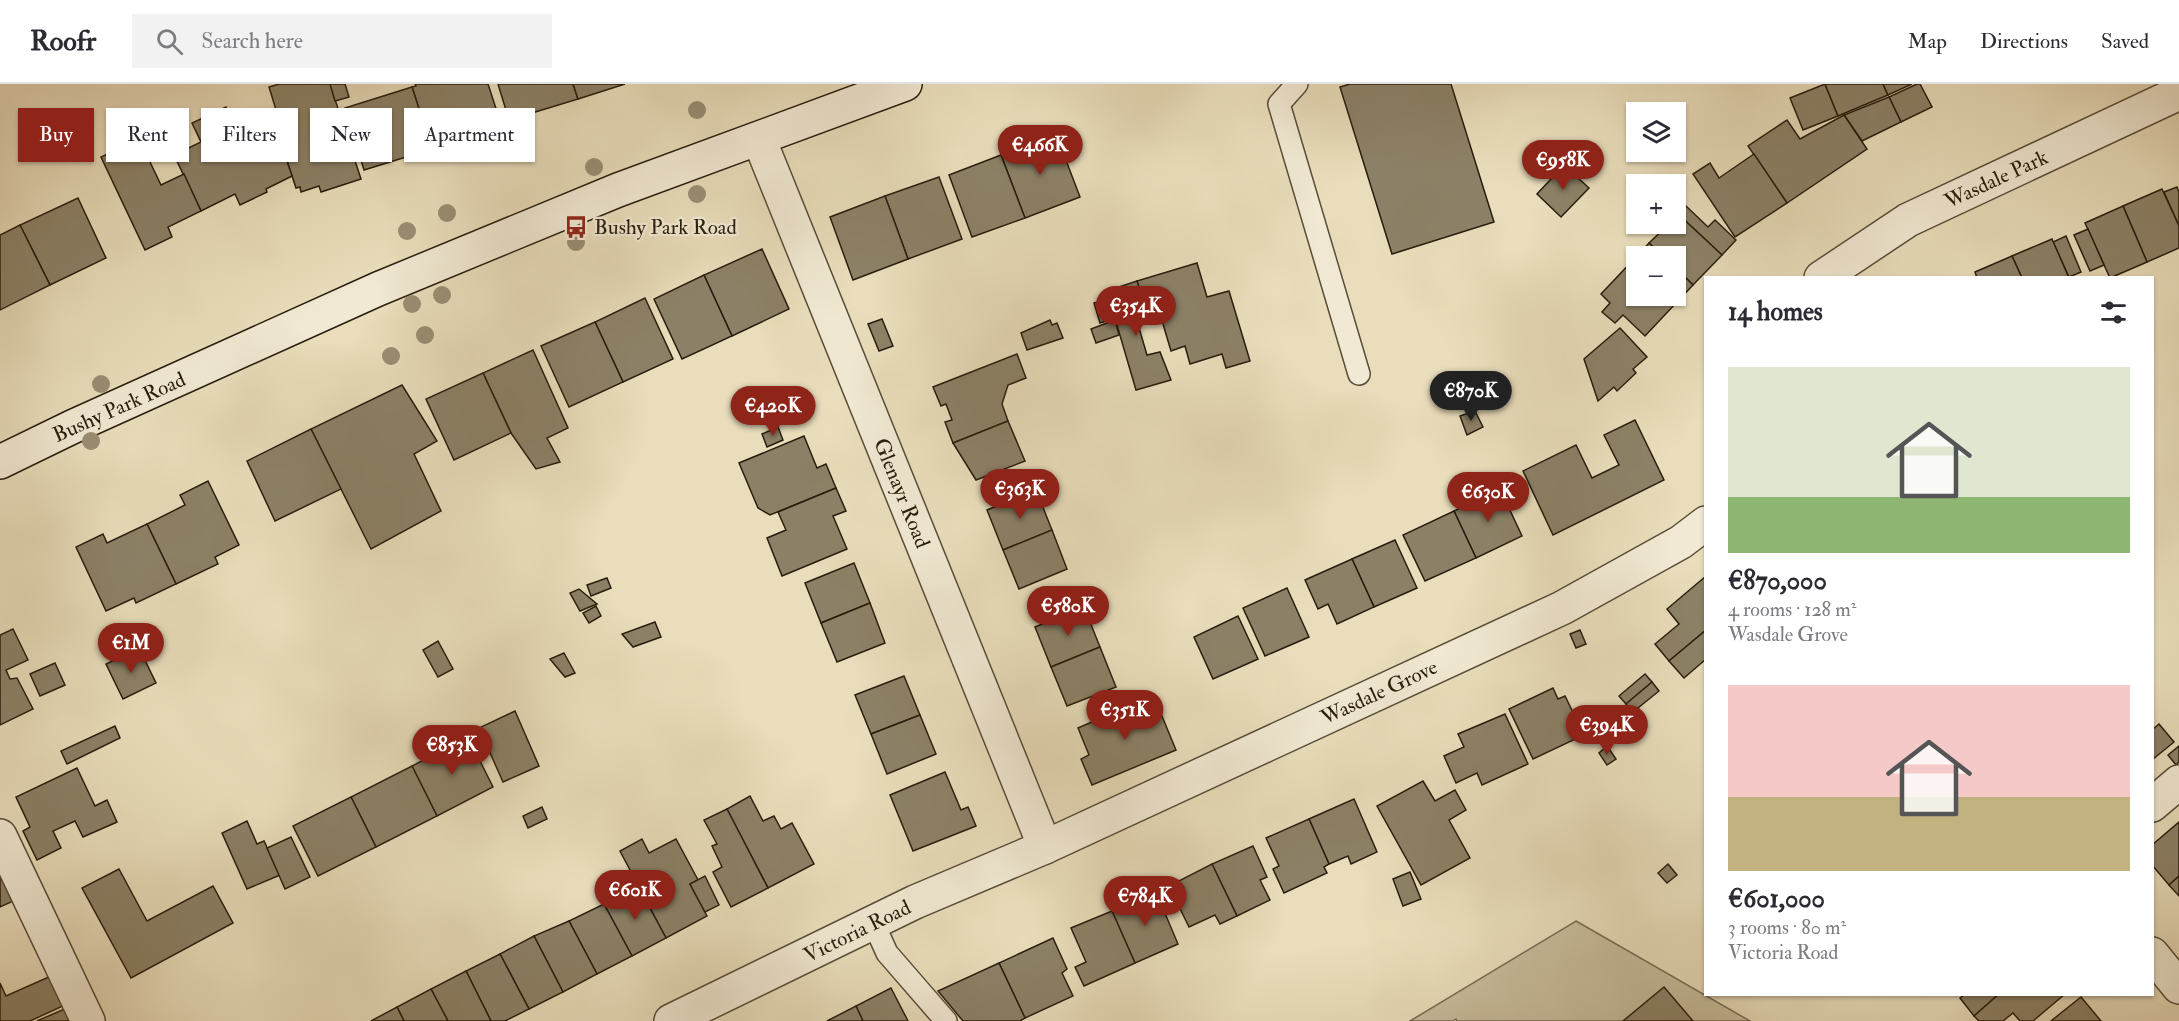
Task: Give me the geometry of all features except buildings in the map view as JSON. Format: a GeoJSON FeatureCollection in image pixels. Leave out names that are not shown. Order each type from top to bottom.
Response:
{"type":"FeatureCollection","features":[{"type":"Feature","properties":{"kind":"street","name":"Bushy Park Road"},"geometry":{"type":"LineString","coordinates":[[0,462],[72,427],[378,289],[618,190],[905,84]]}},
{"type":"Feature","properties":{"kind":"street","name":"Wasdale Park"},"geometry":{"type":"LineString","coordinates":[[1824,276],[1908,220],[2179,93]]}},
{"type":"Feature","properties":{"kind":"street","name":"Glenayr Road"},"geometry":{"type":"LineString","coordinates":[[759,139],[1046,847]]}},
{"type":"Feature","properties":{"kind":"street","name":"Wasdale Grove"},"geometry":{"type":"LineString","coordinates":[[1046,847],[1562,608],[1682,542],[1704,526]]}},
{"type":"Feature","properties":{"kind":"street"},"geometry":{"type":"LineString","coordinates":[[2154,803],[2179,782]]}},
{"type":"Feature","properties":{"kind":"street"},"geometry":{"type":"LineString","coordinates":[[0,836],[88,1021]]}},
{"type":"Feature","properties":{"kind":"street","name":"Victoria Road"},"geometry":{"type":"LineString","coordinates":[[671,1021],[915,902],[1046,847]]}},
{"type":"Feature","properties":{"kind":"street"},"geometry":{"type":"LineString","coordinates":[[2154,956],[2179,987]]}},
{"type":"Feature","properties":{"kind":"lane"},"geometry":{"type":"LineString","coordinates":[[1297,84],[1279,104],[1359,375]]}},
{"type":"Feature","properties":{"kind":"lane"},"geometry":{"type":"LineString","coordinates":[[873,922],[887,953],[946,1021]]}},
{"type":"Feature","properties":{"kind":"shaded area"},"geometry":{"type":"Polygon","coordinates":[[[1576,921],[1750,1021],[1457,1021],[1456,1019],[1453,1021],[1410,1021],[1576,921]]]}},
{"type":"Feature","properties":{"kind":"place","name":"Bushy Park Road"},"geometry":{"type":"Point","coordinates":[576,227]}}]}
